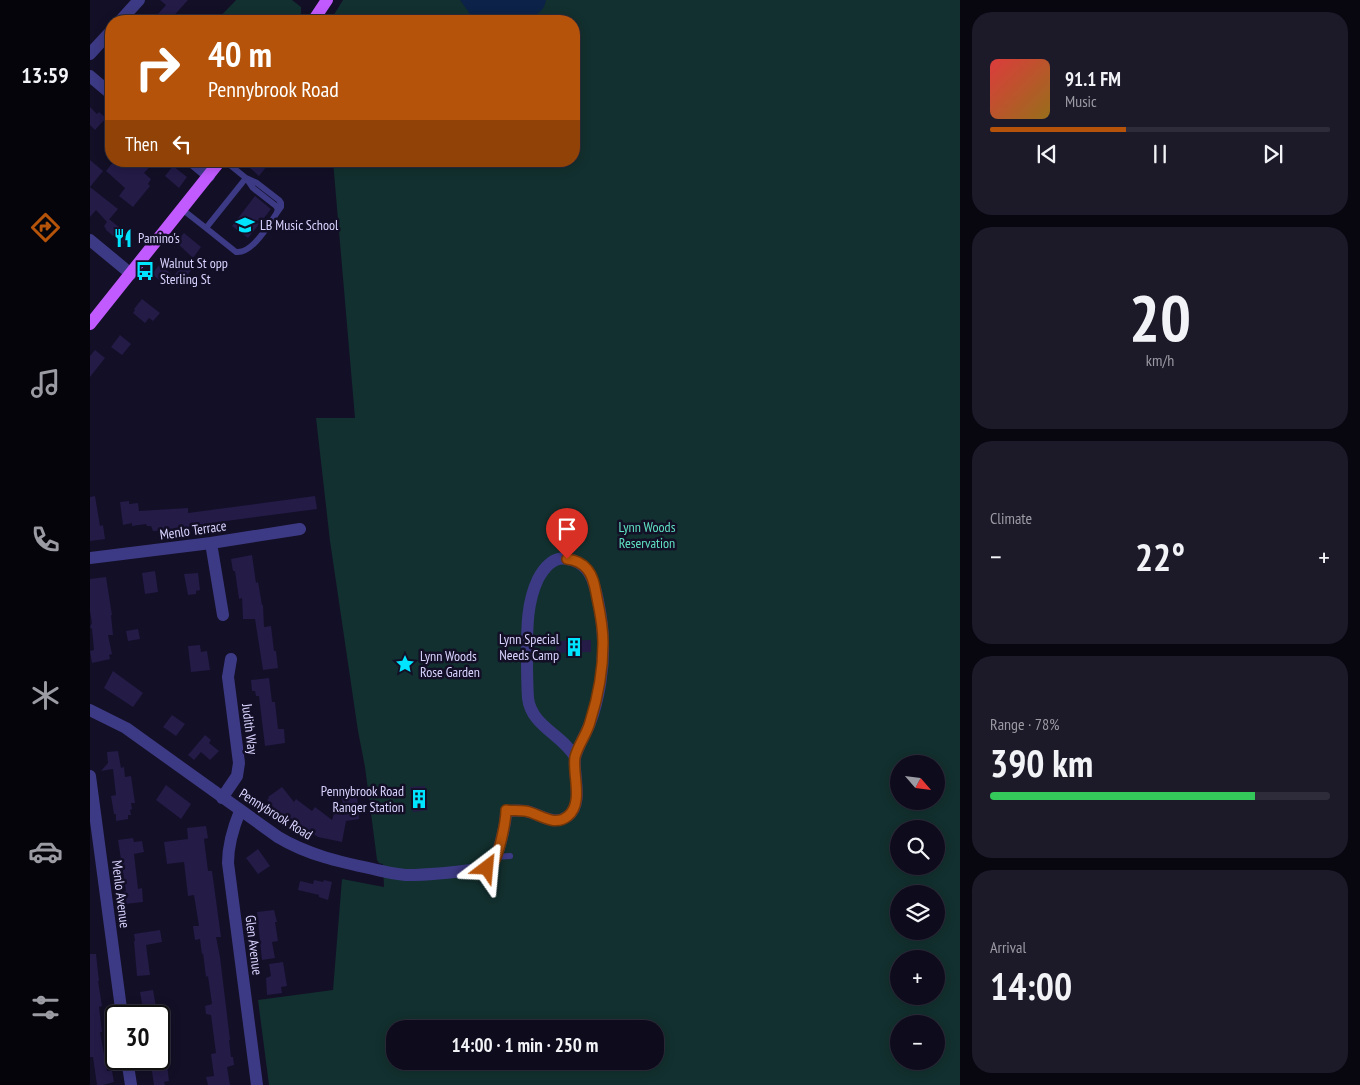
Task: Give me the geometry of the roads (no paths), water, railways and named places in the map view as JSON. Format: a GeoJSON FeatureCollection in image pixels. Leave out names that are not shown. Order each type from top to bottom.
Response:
{"type":"FeatureCollection","features":[{"type":"Feature","properties":{"kind":"main road"},"geometry":{"type":"LineString","coordinates":[[317,15],[327,0]]}},
{"type":"Feature","properties":{"kind":"main road"},"geometry":{"type":"LineString","coordinates":[[90,324],[216,167]]}},
{"type":"Feature","properties":{"kind":"street"},"geometry":{"type":"LineString","coordinates":[[125,15],[139,0]]}},
{"type":"Feature","properties":{"kind":"street"},"geometry":{"type":"LineString","coordinates":[[90,54],[105,38]]}},
{"type":"Feature","properties":{"kind":"street"},"geometry":{"type":"LineString","coordinates":[[90,76],[105,89]]}},
{"type":"Feature","properties":{"kind":"street"},"geometry":{"type":"LineString","coordinates":[[198,167],[209,176]]}},
{"type":"Feature","properties":{"kind":"street"},"geometry":{"type":"LineString","coordinates":[[91,243],[131,274]]}},
{"type":"Feature","properties":{"kind":"street","name":"Menlo Terrace"},"geometry":{"type":"LineString","coordinates":[[90,558],[211,543],[300,528]]}},
{"type":"Feature","properties":{"kind":"street"},"geometry":{"type":"LineString","coordinates":[[211,543],[223,615]]}},
{"type":"Feature","properties":{"kind":"street"},"geometry":{"type":"LineString","coordinates":[[495,857],[501,840],[506,810],[525,811],[555,820],[570,814],[575,803],[577,787],[575,757],[593,713],[601,673],[603,642],[600,612],[592,577],[580,563],[563,558],[554,560],[546,567],[538,578],[530,603],[527,632],[528,705],[534,716],[565,744],[575,757]]}},
{"type":"Feature","properties":{"kind":"street","name":"Judith Way"},"geometry":{"type":"LineString","coordinates":[[222,798],[237,776],[239,763],[228,678],[231,660]]}},
{"type":"Feature","properties":{"kind":"street","name":"Pennybrook Road"},"geometry":{"type":"LineString","coordinates":[[90,710],[126,728],[240,811],[278,837],[303,850],[329,859],[414,875],[487,868],[492,865],[495,857]]}},
{"type":"Feature","properties":{"kind":"street","name":"Menlo Avenue"},"geometry":{"type":"LineString","coordinates":[[90,776],[121,1005]]}},
{"type":"Feature","properties":{"kind":"street","name":"Glen Avenue"},"geometry":{"type":"LineString","coordinates":[[240,811],[232,833],[228,863],[257,1085]]}},
{"type":"Feature","properties":{"kind":"street"},"geometry":{"type":"LineString","coordinates":[[129,1070],[131,1085]]}},
{"type":"Feature","properties":{"kind":"lane"},"geometry":{"type":"LineString","coordinates":[[183,210],[234,252],[243,252],[256,242],[281,207],[280,201],[232,167]]}},
{"type":"Feature","properties":{"kind":"lane"},"geometry":{"type":"LineString","coordinates":[[206,228],[246,178]]}},
{"type":"Feature","properties":{"kind":"lane","name":"Pennybrook Road"},"geometry":{"type":"LineString","coordinates":[[495,857],[510,856]]}},
{"type":"Feature","properties":{"kind":"water"},"geometry":{"type":"Polygon","coordinates":[[[460,0],[546,0],[542,10],[535,15],[471,15],[460,0]]]}},
{"type":"Feature","properties":{"kind":"place","name":"LB Music School"},"geometry":{"type":"Point","coordinates":[245,225]}},
{"type":"Feature","properties":{"kind":"place","name":"Pamino's"},"geometry":{"type":"Point","coordinates":[123,238]}},
{"type":"Feature","properties":{"kind":"place","name":"Walnut St opp Sterling St"},"geometry":{"type":"Point","coordinates":[145,271]}},
{"type":"Feature","properties":{"kind":"place","name":"Lynn Special Needs Camp"},"geometry":{"type":"Point","coordinates":[574,647]}},
{"type":"Feature","properties":{"kind":"place","name":"Lynn Woods Rose Garden"},"geometry":{"type":"Point","coordinates":[405,664]}},
{"type":"Feature","properties":{"kind":"place","name":"Pennybrook Road Ranger Station"},"geometry":{"type":"Point","coordinates":[419,799]}},
{"type":"Feature","properties":{"kind":"park label","name":"Lynn Woods Reservation"},"geometry":{"type":"Point","coordinates":[647,536]}}]}
